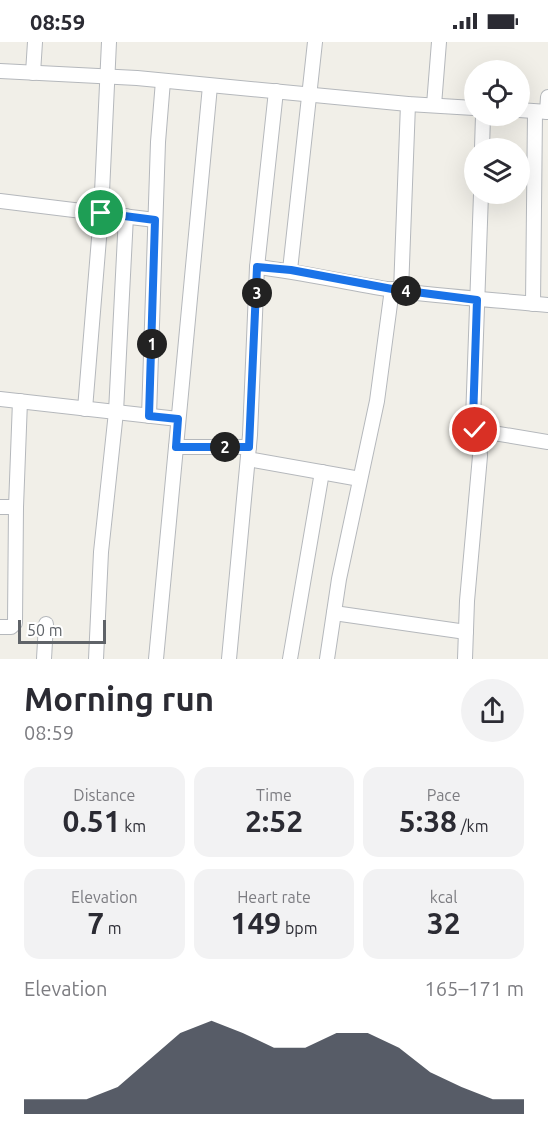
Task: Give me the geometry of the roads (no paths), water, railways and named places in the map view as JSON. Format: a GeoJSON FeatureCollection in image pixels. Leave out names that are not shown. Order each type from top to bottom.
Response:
{"type":"FeatureCollection","features":[{"type":"Feature","properties":{"kind":"street"},"geometry":{"type":"LineString","coordinates":[[33,73],[35,42]]}},
{"type":"Feature","properties":{"kind":"street"},"geometry":{"type":"LineString","coordinates":[[85,409],[101,213],[109,42]]}},
{"type":"Feature","properties":{"kind":"street"},"geometry":{"type":"LineString","coordinates":[[291,270],[298,184],[315,42]]}},
{"type":"Feature","properties":{"kind":"street"},"geometry":{"type":"LineString","coordinates":[[434,105],[439,42]]}},
{"type":"Feature","properties":{"kind":"street"},"geometry":{"type":"LineString","coordinates":[[0,71],[107,76],[464,107]]}},
{"type":"Feature","properties":{"kind":"street"},"geometry":{"type":"LineString","coordinates":[[149,416],[155,220],[163,81]]}},
{"type":"Feature","properties":{"kind":"street"},"geometry":{"type":"LineString","coordinates":[[156,659],[210,86]]}},
{"type":"Feature","properties":{"kind":"street"},"geometry":{"type":"LineString","coordinates":[[229,659],[249,453],[257,267],[276,92]]}},
{"type":"Feature","properties":{"kind":"street"},"geometry":{"type":"LineString","coordinates":[[533,304],[543,112],[548,97]]}},
{"type":"Feature","properties":{"kind":"street"},"geometry":{"type":"LineString","coordinates":[[327,659],[397,290],[408,104]]}},
{"type":"Feature","properties":{"kind":"street"},"geometry":{"type":"LineString","coordinates":[[0,201],[155,220]]}},
{"type":"Feature","properties":{"kind":"street"},"geometry":{"type":"LineString","coordinates":[[465,659],[480,456],[479,440],[473,420],[481,204]]}},
{"type":"Feature","properties":{"kind":"street"},"geometry":{"type":"LineString","coordinates":[[96,659],[100,552],[116,412],[126,216]]}},
{"type":"Feature","properties":{"kind":"street"},"geometry":{"type":"LineString","coordinates":[[257,267],[291,270],[397,290],[477,300],[548,305]]}},
{"type":"Feature","properties":{"kind":"street"},"geometry":{"type":"LineString","coordinates":[[0,399],[178,419]]}},
{"type":"Feature","properties":{"kind":"street"},"geometry":{"type":"LineString","coordinates":[[0,627],[11,627],[15,623],[20,401]]}},
{"type":"Feature","properties":{"kind":"street"},"geometry":{"type":"LineString","coordinates":[[475,430],[548,442]]}},
{"type":"Feature","properties":{"kind":"street"},"geometry":{"type":"LineString","coordinates":[[176,447],[249,453],[322,472],[360,479]]}},
{"type":"Feature","properties":{"kind":"street"},"geometry":{"type":"LineString","coordinates":[[290,659],[322,472]]}},
{"type":"Feature","properties":{"kind":"street"},"geometry":{"type":"LineString","coordinates":[[0,507],[16,507]]}},
{"type":"Feature","properties":{"kind":"street"},"geometry":{"type":"LineString","coordinates":[[334,613],[466,632]]}},
{"type":"Feature","properties":{"kind":"street"},"geometry":{"type":"LineString","coordinates":[[44,659],[46,624]]}}]}
